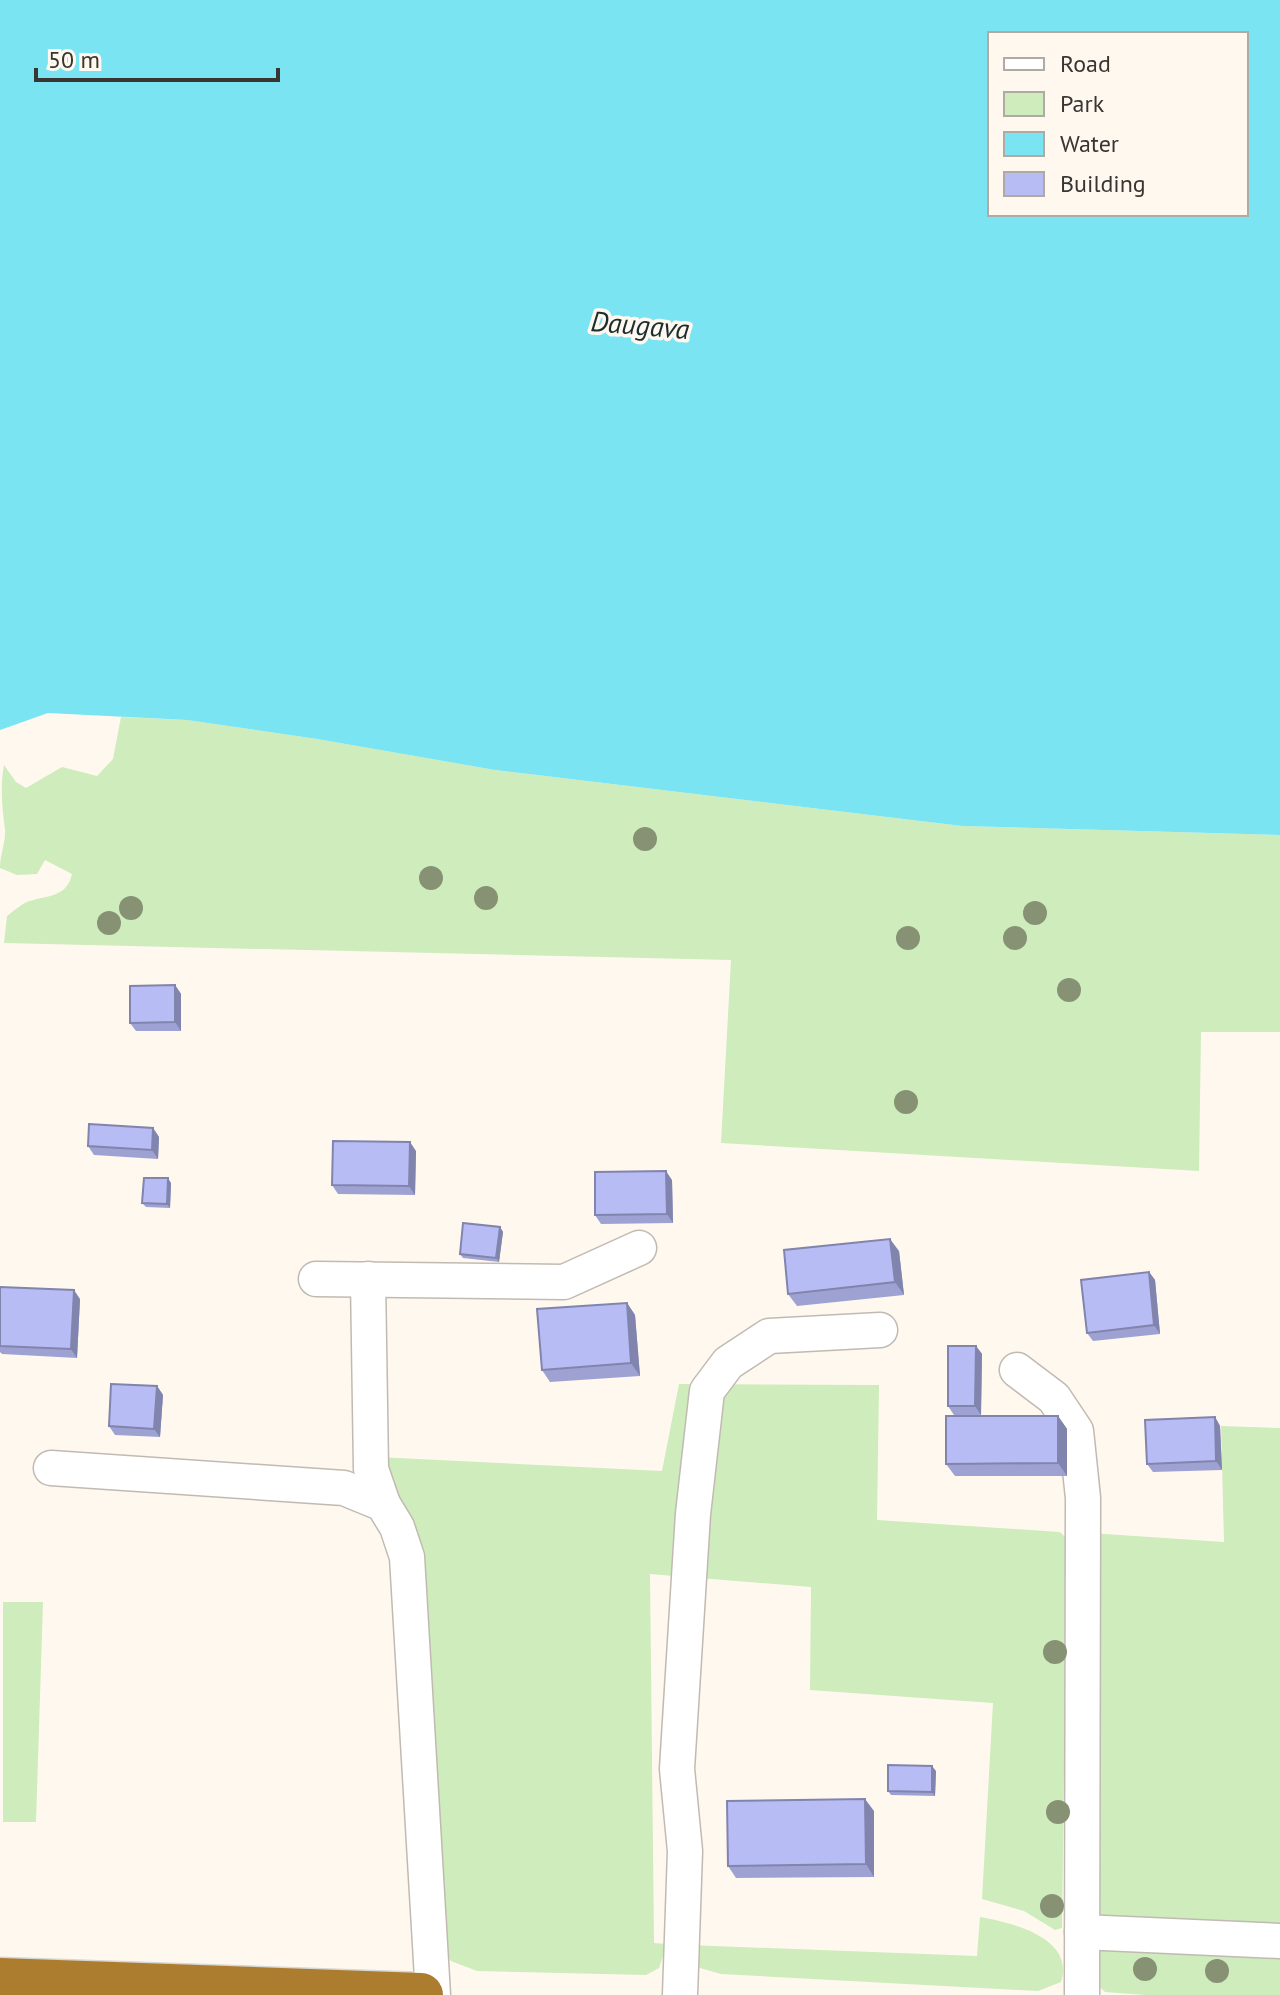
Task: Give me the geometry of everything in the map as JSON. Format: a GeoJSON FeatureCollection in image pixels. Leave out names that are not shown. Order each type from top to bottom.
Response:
{"type":"FeatureCollection","features":[{"type":"Feature","properties":{"kind":"highway"},"geometry":{"type":"LineString","coordinates":[[0,1980],[421,1995]]}},
{"type":"Feature","properties":{"kind":"lane"},"geometry":{"type":"LineString","coordinates":[[316,1279],[564,1282],[639,1248]]}},
{"type":"Feature","properties":{"kind":"lane"},"geometry":{"type":"LineString","coordinates":[[368,1279],[371,1469],[407,1557],[433,1995]]}},
{"type":"Feature","properties":{"kind":"lane"},"geometry":{"type":"LineString","coordinates":[[680,1995],[685,1851],[677,1769],[693,1514],[707,1391],[728,1363],[769,1336],[880,1330]]}},
{"type":"Feature","properties":{"kind":"lane"},"geometry":{"type":"LineString","coordinates":[[1017,1370],[1054,1398],[1076,1431],[1083,1498],[1082,1995]]}},
{"type":"Feature","properties":{"kind":"lane"},"geometry":{"type":"LineString","coordinates":[[51,1468],[344,1488],[383,1504]]}},
{"type":"Feature","properties":{"kind":"lane"},"geometry":{"type":"LineString","coordinates":[[1082,1932],[1280,1941]]}},
{"type":"Feature","properties":{"kind":"green space"},"geometry":{"type":"Polygon","coordinates":[[[121,717],[187,720],[495,770],[962,826],[1280,835],[1280,1032],[1201,1032],[1199,1171],[721,1143],[731,960],[4,943],[7,916],[27,902],[62,891],[72,874],[45,860],[37,874],[17,875],[0,868],[5,834],[2,797],[4,765],[16,782],[26,788],[62,767],[97,776],[113,759],[121,717]]]}},
{"type":"Feature","properties":{"kind":"green space"},"geometry":{"type":"Polygon","coordinates":[[[679,1384],[879,1385],[877,1520],[1060,1532],[1067,1539],[1062,1928],[1055,1930],[1024,1911],[982,1899],[993,1703],[810,1690],[811,1587],[650,1574],[654,1943],[667,1944],[659,1968],[646,1975],[477,1971],[451,1961],[443,1950],[377,1457],[662,1471],[679,1384]]]}},
{"type":"Feature","properties":{"kind":"green space"},"geometry":{"type":"Polygon","coordinates":[[[1221,1426],[1280,1428],[1280,1931],[1098,1921],[1090,1533],[1224,1542],[1221,1426]]]}},
{"type":"Feature","properties":{"kind":"green space"},"geometry":{"type":"Polygon","coordinates":[[[3,1602],[43,1602],[36,1822],[3,1822],[3,1602]]]}},
{"type":"Feature","properties":{"kind":"green space"},"geometry":{"type":"Polygon","coordinates":[[[980,1917],[1024,1929],[1050,1944],[1059,1954],[1063,1967],[1061,1982],[1038,1991],[721,1974],[700,1968],[689,1960],[688,1945],[977,1956],[980,1917]]]}},
{"type":"Feature","properties":{"kind":"green space"},"geometry":{"type":"Polygon","coordinates":[[[1116,1945],[1280,1957],[1280,1995],[1105,1992],[1091,1979],[1098,1950],[1116,1945]]]}},
{"type":"Feature","properties":{"kind":"water","name":"Daugava"},"geometry":{"type":"Polygon","coordinates":[[[0,0],[1280,0],[1280,835],[962,826],[495,770],[187,720],[48,713],[0,730],[0,0]]]}},
{"type":"Feature","properties":{"kind":"building"},"geometry":{"type":"Polygon","coordinates":[[[175,985],[175,1022],[130,1023],[130,986],[175,985]]]}},
{"type":"Feature","properties":{"kind":"building"},"geometry":{"type":"Polygon","coordinates":[[[89,1124],[153,1128],[152,1150],[88,1146],[89,1124]]]}},
{"type":"Feature","properties":{"kind":"building"},"geometry":{"type":"Polygon","coordinates":[[[333,1141],[410,1142],[409,1186],[332,1185],[333,1141]]]}},
{"type":"Feature","properties":{"kind":"building"},"geometry":{"type":"Polygon","coordinates":[[[666,1171],[667,1214],[595,1215],[595,1172],[666,1171]]]}},
{"type":"Feature","properties":{"kind":"building"},"geometry":{"type":"Polygon","coordinates":[[[144,1178],[168,1178],[167,1204],[142,1203],[144,1178]]]}},
{"type":"Feature","properties":{"kind":"building"},"geometry":{"type":"Polygon","coordinates":[[[463,1223],[500,1227],[496,1258],[460,1254],[463,1223]]]}},
{"type":"Feature","properties":{"kind":"building"},"geometry":{"type":"Polygon","coordinates":[[[890,1239],[895,1282],[788,1294],[784,1250],[890,1239]]]}},
{"type":"Feature","properties":{"kind":"building"},"geometry":{"type":"Polygon","coordinates":[[[1149,1272],[1154,1325],[1087,1333],[1081,1280],[1149,1272]]]}},
{"type":"Feature","properties":{"kind":"building"},"geometry":{"type":"Polygon","coordinates":[[[0,1287],[74,1290],[71,1349],[0,1346],[0,1287]]]}},
{"type":"Feature","properties":{"kind":"building"},"geometry":{"type":"Polygon","coordinates":[[[627,1303],[631,1363],[542,1370],[537,1309],[627,1303]]]}},
{"type":"Feature","properties":{"kind":"building"},"geometry":{"type":"Polygon","coordinates":[[[948,1346],[976,1346],[975,1406],[948,1406],[948,1346]]]}},
{"type":"Feature","properties":{"kind":"building"},"geometry":{"type":"Polygon","coordinates":[[[111,1384],[157,1386],[154,1429],[109,1426],[111,1384]]]}},
{"type":"Feature","properties":{"kind":"building"},"geometry":{"type":"Polygon","coordinates":[[[946,1416],[1058,1416],[1058,1463],[946,1464],[946,1416]]]}},
{"type":"Feature","properties":{"kind":"building"},"geometry":{"type":"Polygon","coordinates":[[[1215,1417],[1216,1461],[1147,1464],[1145,1420],[1215,1417]]]}},
{"type":"Feature","properties":{"kind":"building"},"geometry":{"type":"Polygon","coordinates":[[[888,1765],[932,1766],[932,1792],[888,1791],[888,1765]]]}},
{"type":"Feature","properties":{"kind":"building"},"geometry":{"type":"Polygon","coordinates":[[[865,1799],[866,1864],[728,1866],[727,1801],[865,1799]]]}}]}
